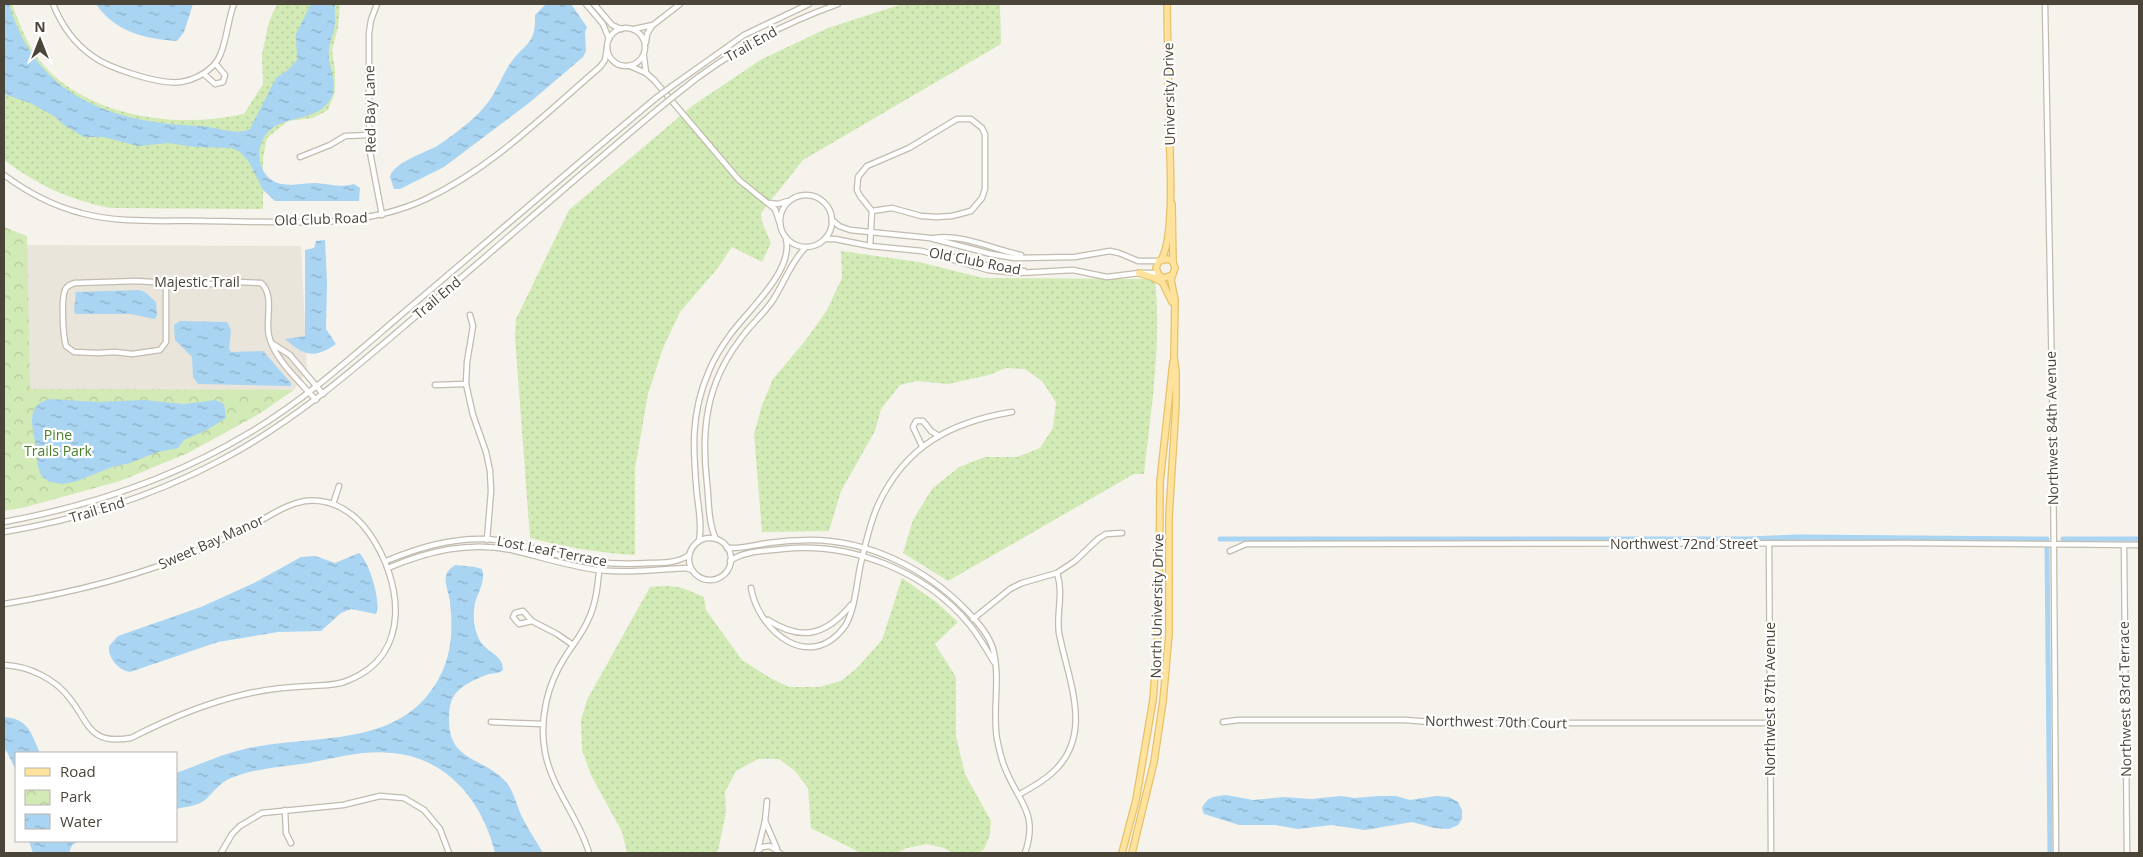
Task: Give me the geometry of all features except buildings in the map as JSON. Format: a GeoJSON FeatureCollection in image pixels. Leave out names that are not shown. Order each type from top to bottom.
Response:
{"type":"FeatureCollection","features":[{"type":"Feature","properties":{"kind":"main road","name":"University Drive"},"geometry":{"type":"LineString","coordinates":[[1160,260],[1166,249],[1168,235],[1170,185],[1167,4]]}},
{"type":"Feature","properties":{"kind":"main road","name":"University Drive"},"geometry":{"type":"LineString","coordinates":[[1170,185],[1173,218],[1173,262]]}},
{"type":"Feature","properties":{"kind":"main road"},"geometry":{"type":"LineString","coordinates":[[1168,259],[1173,262],[1175,268],[1172,275],[1175,300],[1174,309],[1156,268],[1160,260],[1168,259]]}},
{"type":"Feature","properties":{"kind":"main road"},"geometry":{"type":"LineString","coordinates":[[1138,273],[1152,277],[1164,284]]}},
{"type":"Feature","properties":{"kind":"main road"},"geometry":{"type":"LineString","coordinates":[[1158,274],[1164,278],[1172,275]]}},
{"type":"Feature","properties":{"kind":"main road","name":"North University Drive"},"geometry":{"type":"LineString","coordinates":[[1132,853],[1146,803],[1164,702],[1169,634],[1169,516],[1176,404],[1174,309]]}},
{"type":"Feature","properties":{"kind":"main road","name":"North University Drive"},"geometry":{"type":"LineString","coordinates":[[1122,853],[1136,800],[1147,740],[1156,673],[1159,618],[1160,482],[1174,357]]}},
{"type":"Feature","properties":{"kind":"main road"},"geometry":{"type":"LineString","coordinates":[[1136,800],[1146,803]]}},
{"type":"Feature","properties":{"kind":"street"},"geometry":{"type":"LineString","coordinates":[[53,4],[60,21],[68,33],[90,55],[102,63],[134,74],[168,82],[180,82],[204,74],[215,63],[223,46],[234,4]]}},
{"type":"Feature","properties":{"kind":"street","name":"Red Bay Lane"},"geometry":{"type":"LineString","coordinates":[[377,4],[371,20],[369,33],[369,135],[371,159],[382,215]]}},
{"type":"Feature","properties":{"kind":"street"},"geometry":{"type":"LineString","coordinates":[[586,4],[606,29],[609,40]]}},
{"type":"Feature","properties":{"kind":"street"},"geometry":{"type":"LineString","coordinates":[[594,4],[612,25],[621,29],[653,25]]}},
{"type":"Feature","properties":{"kind":"street"},"geometry":{"type":"LineString","coordinates":[[646,73],[644,55],[647,34],[653,25],[680,4]]}},
{"type":"Feature","properties":{"kind":"street","name":"Trail End"},"geometry":{"type":"LineString","coordinates":[[4,522],[66,509],[130,490],[190,465],[248,434],[309,392],[685,75],[744,35],[809,4]]}},
{"type":"Feature","properties":{"kind":"street","name":"Trail End"},"geometry":{"type":"LineString","coordinates":[[4,532],[40,526],[102,510],[166,487],[224,459],[255,441],[316,400],[663,105],[719,62],[783,26],[838,4]]}},
{"type":"Feature","properties":{"kind":"street","name":"Northwest 84th Avenue"},"geometry":{"type":"LineString","coordinates":[[2045,4],[2052,426],[2056,853]]}},
{"type":"Feature","properties":{"kind":"street"},"geometry":{"type":"LineString","coordinates":[[618,64],[611,59],[607,48],[609,40],[614,33],[621,29]]}},
{"type":"Feature","properties":{"kind":"street"},"geometry":{"type":"LineString","coordinates":[[633,29],[643,38],[646,46]]}},
{"type":"Feature","properties":{"kind":"street","name":"Old Club Road"},"geometry":{"type":"LineString","coordinates":[[4,175],[28,191],[65,208],[108,219],[321,222],[362,219],[382,215],[424,200],[475,172],[600,67],[605,60],[607,48]]}},
{"type":"Feature","properties":{"kind":"street"},"geometry":{"type":"LineString","coordinates":[[630,66],[638,62],[644,55]]}},
{"type":"Feature","properties":{"kind":"street"},"geometry":{"type":"LineString","coordinates":[[204,74],[215,84],[223,82],[224,72],[215,63]]}},
{"type":"Feature","properties":{"kind":"street"},"geometry":{"type":"LineString","coordinates":[[600,67],[618,64],[630,66],[646,73],[739,180],[775,209],[788,247],[787,254],[773,282],[721,347],[702,388],[693,440],[700,526],[699,541]]}},
{"type":"Feature","properties":{"kind":"street"},"geometry":{"type":"LineString","coordinates":[[870,246],[872,211],[857,190],[858,178],[867,166],[909,148],[957,119],[972,119],[982,128],[984,134],[985,189],[982,198],[972,211],[952,216],[937,217],[920,216],[892,208],[872,211]]}},
{"type":"Feature","properties":{"kind":"street"},"geometry":{"type":"LineString","coordinates":[[300,157],[330,145],[346,136],[369,135]]}},
{"type":"Feature","properties":{"kind":"street"},"geometry":{"type":"LineString","coordinates":[[767,202],[778,204],[800,196],[817,198],[827,206],[832,220],[831,231],[826,239],[816,246],[805,248],[794,245],[786,239]]}},
{"type":"Feature","properties":{"kind":"street"},"geometry":{"type":"LineString","coordinates":[[780,224],[781,213],[790,201]]}},
{"type":"Feature","properties":{"kind":"street","name":"Old Club Road"},"geometry":{"type":"LineString","coordinates":[[832,220],[839,226],[850,230],[930,238],[1014,258],[1089,256],[1110,251],[1138,261],[1160,260]]}},
{"type":"Feature","properties":{"kind":"street","name":"Old Club Road"},"geometry":{"type":"LineString","coordinates":[[930,238],[964,238],[996,250],[1027,257]]}},
{"type":"Feature","properties":{"kind":"street","name":"Old Club Road"},"geometry":{"type":"LineString","coordinates":[[826,239],[922,251],[997,268],[1027,271],[1073,270],[1107,276],[1138,273],[1158,274]]}},
{"type":"Feature","properties":{"kind":"street"},"geometry":{"type":"LineString","coordinates":[[950,256],[954,244]]}},
{"type":"Feature","properties":{"kind":"street"},"geometry":{"type":"LineString","coordinates":[[716,539],[712,525],[704,459],[705,424],[718,376],[731,352],[761,316],[805,248]]}},
{"type":"Feature","properties":{"kind":"street","name":"Old Club Road"},"geometry":{"type":"LineString","coordinates":[[922,251],[978,269],[1018,273],[1027,271]]}},
{"type":"Feature","properties":{"kind":"street"},"geometry":{"type":"LineString","coordinates":[[1048,257],[1048,270]]}},
{"type":"Feature","properties":{"kind":"street","name":"Majestic Trail"},"geometry":{"type":"LineString","coordinates":[[166,284],[166,342],[164,347],[156,352],[132,354],[74,352],[69,349],[65,342],[64,316],[65,294],[69,285],[75,283],[128,281],[166,284],[261,283],[268,292],[268,333],[273,344],[283,363],[316,400]]}},
{"type":"Feature","properties":{"kind":"street"},"geometry":{"type":"LineString","coordinates":[[773,282],[781,286]]}},
{"type":"Feature","properties":{"kind":"street"},"geometry":{"type":"LineString","coordinates":[[470,315],[474,326],[467,362],[466,384],[490,471],[491,491],[488,547]]}},
{"type":"Feature","properties":{"kind":"street"},"geometry":{"type":"LineString","coordinates":[[273,344],[290,356],[323,394]]}},
{"type":"Feature","properties":{"kind":"street"},"geometry":{"type":"LineString","coordinates":[[436,386],[466,384]]}},
{"type":"Feature","properties":{"kind":"street"},"geometry":{"type":"LineString","coordinates":[[751,588],[755,604],[765,619],[776,633],[788,642],[797,645],[814,646],[822,645],[837,636],[847,623],[872,521],[885,491],[895,475],[922,446],[939,436],[975,419],[1012,412]]}},
{"type":"Feature","properties":{"kind":"street"},"geometry":{"type":"LineString","coordinates":[[922,446],[913,427],[916,421],[923,420],[931,431],[939,436]]}},
{"type":"Feature","properties":{"kind":"street"},"geometry":{"type":"LineString","coordinates":[[333,504],[339,486]]}},
{"type":"Feature","properties":{"kind":"street","name":"Sweet Bay Manor"},"geometry":{"type":"LineString","coordinates":[[4,604],[59,595],[124,578],[223,539],[285,506],[317,501],[333,504],[357,518],[376,543],[386,561],[396,602],[394,626],[386,648],[362,674],[338,684],[248,693],[209,704],[161,722],[130,738],[113,739],[97,734],[86,724],[72,700],[56,684],[34,671],[4,665]]}},
{"type":"Feature","properties":{"kind":"street"},"geometry":{"type":"LineString","coordinates":[[968,623],[1010,589],[1022,583],[1057,573],[1106,534],[1122,533]]}},
{"type":"Feature","properties":{"kind":"street"},"geometry":{"type":"LineString","coordinates":[[707,538],[716,539],[727,548],[730,561],[724,574],[714,579],[700,577],[692,570],[689,563],[689,555],[699,541],[707,538]]}},
{"type":"Feature","properties":{"kind":"street","name":"Lost Leaf Terrace"},"geometry":{"type":"LineString","coordinates":[[386,561],[439,543],[487,539],[527,546],[562,556],[600,562],[655,563],[678,561],[689,555]]}},
{"type":"Feature","properties":{"kind":"street"},"geometry":{"type":"LineString","coordinates":[[727,548],[740,548],[790,540],[849,544],[910,567],[935,582],[974,618],[988,637],[993,649],[997,677],[994,713],[1005,769],[1026,806],[1029,827],[1025,853]]}},
{"type":"Feature","properties":{"kind":"street","name":"Northwest 72nd Street"},"geometry":{"type":"LineString","coordinates":[[1230,551],[1246,544],[2139,545]]}},
{"type":"Feature","properties":{"kind":"street","name":"Northwest 87th Avenue"},"geometry":{"type":"LineString","coordinates":[[1769,544],[1771,853]]}},
{"type":"Feature","properties":{"kind":"street","name":"Northwest 83rd Terrace"},"geometry":{"type":"LineString","coordinates":[[2124,546],[2127,853]]}},
{"type":"Feature","properties":{"kind":"street","name":"Lost Leaf Terrace"},"geometry":{"type":"LineString","coordinates":[[388,568],[440,550],[488,547],[510,550],[561,564],[599,570],[637,572],[686,568],[692,570]]}},
{"type":"Feature","properties":{"kind":"street"},"geometry":{"type":"LineString","coordinates":[[730,561],[742,556],[790,548],[830,549],[863,556],[885,564],[929,588],[968,623],[981,639],[995,664]]}},
{"type":"Feature","properties":{"kind":"street"},"geometry":{"type":"LineString","coordinates":[[589,853],[582,832],[552,777],[545,751],[543,724],[552,682],[573,645],[580,637],[590,616],[600,562]]}},
{"type":"Feature","properties":{"kind":"street"},"geometry":{"type":"LineString","coordinates":[[1020,794],[1052,773],[1062,761],[1072,742],[1076,722],[1076,704],[1059,633],[1058,618],[1062,590],[1057,573]]}},
{"type":"Feature","properties":{"kind":"street"},"geometry":{"type":"LineString","coordinates":[[765,619],[789,631],[813,632],[834,623],[852,604]]}},
{"type":"Feature","properties":{"kind":"street"},"geometry":{"type":"LineString","coordinates":[[532,621],[573,645]]}},
{"type":"Feature","properties":{"kind":"street","name":"Northwest 70th Court"},"geometry":{"type":"LineString","coordinates":[[1223,722],[1238,720],[1405,720],[1444,723],[1769,723]]}},
{"type":"Feature","properties":{"kind":"street"},"geometry":{"type":"LineString","coordinates":[[492,722],[543,724]]}},
{"type":"Feature","properties":{"kind":"street"},"geometry":{"type":"LineString","coordinates":[[221,853],[232,834],[240,826],[262,813],[343,805],[380,796],[404,798],[415,803],[434,820],[440,829],[449,853]]}},
{"type":"Feature","properties":{"kind":"street"},"geometry":{"type":"LineString","coordinates":[[756,853],[765,821],[767,801]]}},
{"type":"Feature","properties":{"kind":"street"},"geometry":{"type":"LineString","coordinates":[[285,810],[286,832],[291,843]]}},
{"type":"Feature","properties":{"kind":"street"},"geometry":{"type":"LineString","coordinates":[[765,821],[778,851]]}},
{"type":"Feature","properties":{"kind":"street"},"geometry":{"type":"LineString","coordinates":[[756,853],[766,846],[778,851]]}},
{"type":"Feature","properties":{"kind":"shaded area"},"geometry":{"type":"Polygon","coordinates":[[[27,245],[301,246],[307,370],[294,390],[29,390],[27,245]]]}},
{"type":"Feature","properties":{"kind":"green space"},"geometry":{"type":"Polygon","coordinates":[[[4,4],[12,4],[27,41],[44,66],[71,89],[93,101],[117,110],[142,116],[194,120],[244,114],[263,84],[262,54],[269,22],[277,4],[340,4],[338,28],[332,50],[335,70],[335,92],[328,110],[313,118],[288,121],[267,138],[263,158],[263,209],[111,208],[96,205],[55,191],[29,177],[4,160],[4,4]]]}},
{"type":"Feature","properties":{"kind":"green space"},"geometry":{"type":"Polygon","coordinates":[[[902,4],[1000,4],[1001,44],[803,160],[761,213],[762,222],[771,243],[762,262],[732,247],[717,269],[680,312],[663,348],[648,394],[635,469],[635,555],[582,549],[530,538],[515,337],[516,319],[569,210],[692,106],[762,59],[828,28],[902,4]]]}},
{"type":"Feature","properties":{"kind":"green space","name":"Pine Trails Park"},"geometry":{"type":"Polygon","coordinates":[[[4,227],[27,236],[30,389],[294,390],[259,414],[188,453],[120,481],[22,508],[4,511],[4,227]]]}},
{"type":"Feature","properties":{"kind":"green space"},"geometry":{"type":"Polygon","coordinates":[[[841,251],[919,262],[983,278],[1155,279],[1157,303],[1156,352],[1144,474],[1134,474],[948,581],[903,553],[913,520],[932,489],[959,467],[985,457],[1017,457],[1040,448],[1053,428],[1056,402],[1042,381],[1025,369],[1006,368],[989,375],[948,384],[917,381],[900,385],[881,409],[875,431],[841,491],[829,531],[762,532],[754,434],[762,405],[773,379],[805,341],[827,310],[842,278],[841,251]]]}},
{"type":"Feature","properties":{"kind":"green space"},"geometry":{"type":"Polygon","coordinates":[[[902,578],[936,602],[958,622],[935,644],[956,677],[956,736],[965,774],[991,821],[990,835],[984,849],[979,853],[953,853],[944,848],[927,844],[907,848],[896,853],[861,853],[811,828],[808,788],[795,771],[779,759],[758,759],[736,771],[725,792],[726,812],[718,851],[715,853],[627,853],[622,832],[591,775],[582,750],[581,720],[587,700],[650,587],[678,587],[704,597],[706,610],[742,660],[772,679],[789,687],[819,687],[841,681],[857,668],[882,640],[902,578]]]}},
{"type":"Feature","properties":{"kind":"water"},"geometry":{"type":"Polygon","coordinates":[[[4,4],[9,4],[21,35],[37,61],[57,82],[80,98],[106,110],[135,118],[244,131],[250,129],[276,78],[288,70],[297,60],[296,34],[311,4],[335,4],[335,20],[329,53],[334,85],[330,100],[324,108],[315,113],[277,125],[263,139],[259,153],[265,173],[275,182],[290,185],[316,183],[344,186],[354,184],[360,188],[359,201],[275,201],[263,190],[249,162],[240,152],[232,148],[195,147],[168,143],[138,146],[104,137],[84,137],[64,125],[54,116],[30,103],[4,94],[4,4]]]}},
{"type":"Feature","properties":{"kind":"water"},"geometry":{"type":"Polygon","coordinates":[[[96,4],[193,4],[184,32],[177,41],[142,36],[132,32],[112,21],[96,4]]]}},
{"type":"Feature","properties":{"kind":"water"},"geometry":{"type":"Polygon","coordinates":[[[546,4],[571,4],[587,27],[585,32],[586,51],[583,57],[529,103],[444,167],[400,189],[394,189],[390,177],[397,167],[440,144],[466,125],[484,108],[510,64],[534,33],[535,15],[546,4]]]}},
{"type":"Feature","properties":{"kind":"water"},"geometry":{"type":"Polygon","coordinates":[[[325,240],[327,282],[326,329],[336,344],[322,352],[310,354],[298,349],[285,339],[305,336],[305,250],[314,248],[316,241],[325,240]]]}},
{"type":"Feature","properties":{"kind":"water"},"geometry":{"type":"Polygon","coordinates":[[[139,290],[145,292],[156,302],[157,316],[154,319],[131,314],[75,314],[76,292],[139,290]]]}},
{"type":"Feature","properties":{"kind":"water"},"geometry":{"type":"Polygon","coordinates":[[[180,321],[227,322],[231,330],[229,349],[231,352],[263,351],[291,383],[291,386],[198,384],[193,377],[192,357],[175,340],[174,325],[180,321]]]}},
{"type":"Feature","properties":{"kind":"water"},"geometry":{"type":"Polygon","coordinates":[[[50,399],[97,402],[144,400],[184,404],[216,400],[224,404],[226,418],[207,430],[184,440],[178,448],[158,452],[77,481],[63,484],[50,482],[42,477],[37,459],[32,416],[37,406],[50,399]]]}},
{"type":"Feature","properties":{"kind":"water"},"geometry":{"type":"Polygon","coordinates":[[[359,553],[367,564],[374,582],[377,601],[376,614],[351,609],[341,613],[321,631],[278,632],[218,642],[130,672],[118,666],[110,655],[109,646],[118,636],[201,607],[254,583],[301,557],[315,556],[335,563],[359,553]]]}},
{"type":"Feature","properties":{"kind":"water"},"geometry":{"type":"Polygon","coordinates":[[[455,565],[482,569],[482,582],[474,607],[475,627],[480,641],[500,660],[503,670],[475,679],[456,693],[450,708],[450,733],[454,743],[461,751],[487,767],[506,782],[524,822],[543,853],[495,853],[482,816],[460,785],[429,763],[411,756],[391,753],[360,754],[249,772],[227,780],[202,802],[178,809],[178,772],[236,751],[271,744],[327,739],[381,727],[404,716],[425,699],[445,666],[451,639],[450,600],[446,586],[448,571],[455,565]]]}},
{"type":"Feature","properties":{"kind":"water"},"geometry":{"type":"Polygon","coordinates":[[[4,717],[12,718],[24,724],[31,733],[40,752],[15,752],[15,768],[4,749],[4,717]]]}},
{"type":"Feature","properties":{"kind":"water"},"geometry":{"type":"Polygon","coordinates":[[[1226,795],[1253,800],[1284,797],[1311,799],[1341,796],[1354,798],[1396,796],[1410,800],[1436,796],[1449,797],[1458,802],[1462,810],[1462,819],[1458,825],[1449,829],[1434,828],[1412,822],[1365,830],[1331,825],[1298,829],[1275,825],[1239,825],[1204,814],[1202,808],[1209,799],[1226,795]]]}},
{"type":"Feature","properties":{"kind":"water"},"geometry":{"type":"Polygon","coordinates":[[[29,842],[77,842],[72,845],[69,853],[33,853],[29,842]]]}},
{"type":"Feature","properties":{"kind":"waterway"},"geometry":{"type":"LineString","coordinates":[[1220,539],[1747,539],[1798,537],[2047,539]]}},
{"type":"Feature","properties":{"kind":"waterway"},"geometry":{"type":"LineString","coordinates":[[2063,539],[2139,539]]}},
{"type":"Feature","properties":{"kind":"waterway"},"geometry":{"type":"LineString","coordinates":[[2047,548],[2050,853]]}}]}
